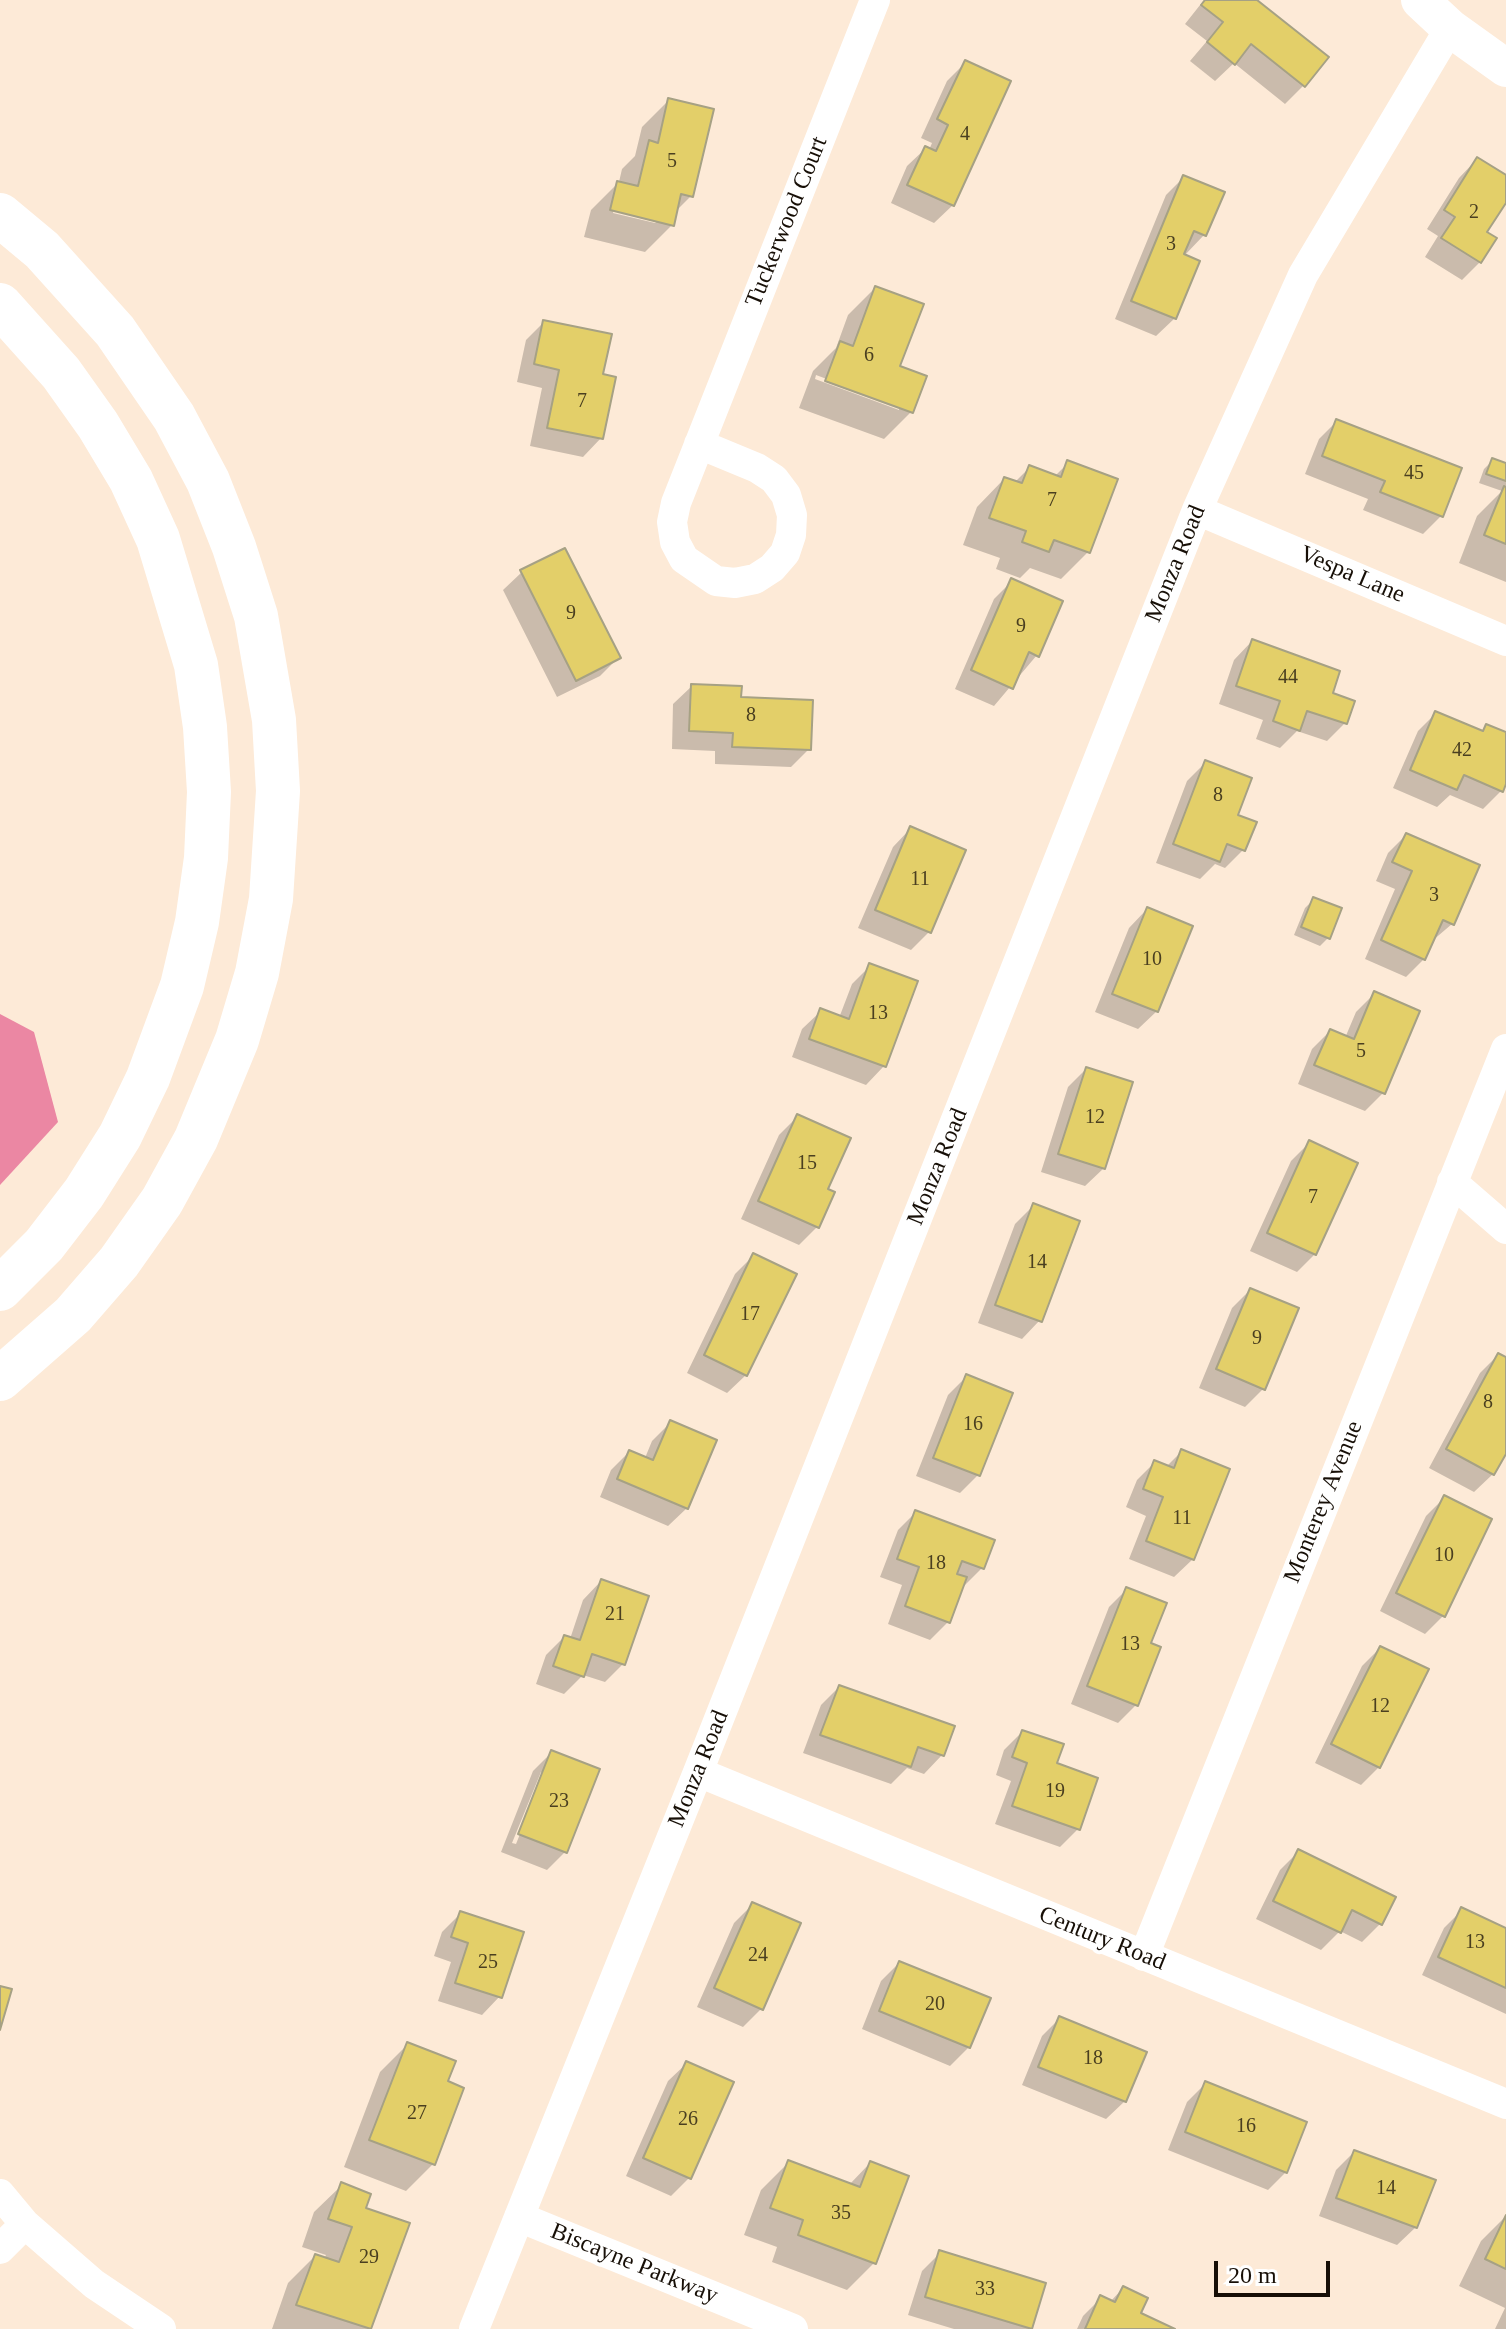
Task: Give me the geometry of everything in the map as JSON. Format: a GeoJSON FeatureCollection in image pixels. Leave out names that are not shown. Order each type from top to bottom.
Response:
{"type":"FeatureCollection","features":[{"type":"Feature","properties":{"kind":"highway"},"geometry":{"type":"LineString","coordinates":[[0,215],[42,250],[115,331],[174,417],[208,481],[238,558],[261,639],[274,720],[278,804],[271,899],[257,973],[233,1051],[196,1139],[162,1201],[119,1262],[73,1315],[0,1379]]}},
{"type":"Feature","properties":{"kind":"highway"},"geometry":{"type":"LineString","coordinates":[[0,305],[41,349],[85,407],[131,480],[158,539],[196,665],[205,727],[209,792],[206,858],[197,922],[178,996],[148,1078],[120,1136],[84,1193],[44,1245],[0,1289]]}},
{"type":"Feature","properties":{"kind":"street","name":"Tuckerwood Court"},"geometry":{"type":"LineString","coordinates":[[699,444],[757,468],[774,479],[786,495],[792,515],[788,544],[772,568],[755,579],[735,583],[716,581],[684,559],[675,542],[672,522],[676,503],[699,444],[875,0]]}},
{"type":"Feature","properties":{"kind":"street"},"geometry":{"type":"LineString","coordinates":[[1420,0],[1450,28],[1506,68]]}},
{"type":"Feature","properties":{"kind":"street","name":"Monza Road"},"geometry":{"type":"LineString","coordinates":[[474,2329],[698,1772],[1197,510],[1303,275],[1450,28]]}},
{"type":"Feature","properties":{"kind":"street","name":"Vespa Lane"},"geometry":{"type":"LineString","coordinates":[[1197,510],[1506,641]]}},
{"type":"Feature","properties":{"kind":"street","name":"Monterey Avenue"},"geometry":{"type":"LineString","coordinates":[[1144,1956],[1506,1049]]}},
{"type":"Feature","properties":{"kind":"street"},"geometry":{"type":"LineString","coordinates":[[1452,1182],[1506,1229]]}},
{"type":"Feature","properties":{"kind":"street","name":"Century Road"},"geometry":{"type":"LineString","coordinates":[[698,1772],[1506,2104]]}},
{"type":"Feature","properties":{"kind":"street"},"geometry":{"type":"LineString","coordinates":[[0,2194],[25,2224],[94,2284],[161,2329]]}},
{"type":"Feature","properties":{"kind":"street","name":"Biscayne Parkway"},"geometry":{"type":"LineString","coordinates":[[519,2217],[793,2329]]}},
{"type":"Feature","properties":{"kind":"street"},"geometry":{"type":"LineString","coordinates":[[0,2249],[25,2224]]}},
{"type":"Feature","properties":{"kind":"shaded area"},"geometry":{"type":"Polygon","coordinates":[[[0,1014],[34,1032],[58,1122],[0,1185],[0,1014]]]}},
{"type":"Feature","properties":{"kind":"building"},"geometry":{"type":"Polygon","coordinates":[[[1205,0],[1257,0],[1329,57],[1305,87],[1251,44],[1235,65],[1207,42],[1223,22],[1201,5],[1205,0]]]}},
{"type":"Feature","properties":{"kind":"building"},"geometry":{"type":"Polygon","coordinates":[[[965,60],[1011,81],[954,206],[907,185],[925,146],[936,151],[948,125],[937,119],[965,60]]]}},
{"type":"Feature","properties":{"kind":"building"},"geometry":{"type":"Polygon","coordinates":[[[668,98],[714,109],[693,197],[681,194],[674,226],[610,210],[617,181],[638,186],[649,140],[658,143],[668,98]]]}},
{"type":"Feature","properties":{"kind":"building"},"geometry":{"type":"Polygon","coordinates":[[[1477,157],[1506,175],[1506,203],[1487,232],[1497,238],[1481,263],[1441,238],[1455,217],[1444,210],[1477,157]]]}},
{"type":"Feature","properties":{"kind":"building"},"geometry":{"type":"Polygon","coordinates":[[[1183,175],[1225,192],[1206,236],[1194,231],[1184,254],[1200,261],[1176,319],[1131,301],[1183,175]]]}},
{"type":"Feature","properties":{"kind":"building"},"geometry":{"type":"Polygon","coordinates":[[[875,286],[924,304],[900,366],[927,376],[913,413],[825,381],[840,341],[853,346],[875,286]]]}},
{"type":"Feature","properties":{"kind":"building"},"geometry":{"type":"Polygon","coordinates":[[[543,320],[612,334],[603,374],[616,377],[603,439],[547,428],[559,370],[534,364],[543,320]]]}},
{"type":"Feature","properties":{"kind":"building"},"geometry":{"type":"Polygon","coordinates":[[[1336,419],[1462,468],[1443,517],[1380,492],[1385,481],[1322,456],[1336,419]]]}},
{"type":"Feature","properties":{"kind":"building"},"geometry":{"type":"Polygon","coordinates":[[[1492,458],[1506,463],[1506,481],[1486,474],[1492,458]]]}},
{"type":"Feature","properties":{"kind":"building"},"geometry":{"type":"Polygon","coordinates":[[[1067,460],[1118,479],[1090,553],[1054,540],[1049,552],[1022,542],[1026,531],[989,518],[1004,477],[1022,483],[1029,465],[1061,477],[1067,460]]]}},
{"type":"Feature","properties":{"kind":"building"},"geometry":{"type":"Polygon","coordinates":[[[1506,487],[1506,544],[1484,535],[1506,487]]]}},
{"type":"Feature","properties":{"kind":"building"},"geometry":{"type":"Polygon","coordinates":[[[565,548],[621,658],[576,681],[520,570],[565,548]]]}},
{"type":"Feature","properties":{"kind":"building"},"geometry":{"type":"Polygon","coordinates":[[[1011,578],[1063,601],[1039,657],[1029,652],[1013,689],[971,670],[1011,578]]]}},
{"type":"Feature","properties":{"kind":"building"},"geometry":{"type":"Polygon","coordinates":[[[1252,639],[1340,671],[1333,693],[1355,701],[1347,724],[1307,711],[1300,731],[1273,721],[1280,701],[1236,686],[1252,639]]]}},
{"type":"Feature","properties":{"kind":"building"},"geometry":{"type":"Polygon","coordinates":[[[691,684],[742,686],[741,697],[813,700],[811,750],[732,747],[733,733],[689,731],[691,684]]]}},
{"type":"Feature","properties":{"kind":"building"},"geometry":{"type":"Polygon","coordinates":[[[1435,711],[1483,731],[1486,724],[1506,732],[1506,784],[1503,792],[1464,775],[1457,790],[1410,770],[1435,711]]]}},
{"type":"Feature","properties":{"kind":"building"},"geometry":{"type":"Polygon","coordinates":[[[1205,760],[1252,778],[1238,815],[1257,822],[1245,851],[1227,844],[1220,862],[1173,844],[1205,760]]]}},
{"type":"Feature","properties":{"kind":"building"},"geometry":{"type":"Polygon","coordinates":[[[910,826],[966,850],[931,933],[875,910],[910,826]]]}},
{"type":"Feature","properties":{"kind":"building"},"geometry":{"type":"Polygon","coordinates":[[[1406,833],[1480,865],[1454,925],[1443,920],[1425,960],[1381,940],[1412,871],[1392,862],[1406,833]]]}},
{"type":"Feature","properties":{"kind":"building"},"geometry":{"type":"Polygon","coordinates":[[[1313,897],[1342,908],[1330,939],[1301,927],[1313,897]]]}},
{"type":"Feature","properties":{"kind":"building"},"geometry":{"type":"Polygon","coordinates":[[[1147,907],[1193,926],[1158,1012],[1112,994],[1147,907]]]}},
{"type":"Feature","properties":{"kind":"building"},"geometry":{"type":"Polygon","coordinates":[[[869,963],[918,981],[886,1067],[809,1039],[820,1008],[849,1019],[869,963]]]}},
{"type":"Feature","properties":{"kind":"building"},"geometry":{"type":"Polygon","coordinates":[[[1374,991],[1420,1011],[1385,1094],[1314,1065],[1330,1029],[1354,1039],[1374,991]]]}},
{"type":"Feature","properties":{"kind":"building"},"geometry":{"type":"Polygon","coordinates":[[[1086,1067],[1133,1082],[1105,1169],[1058,1154],[1086,1067]]]}},
{"type":"Feature","properties":{"kind":"building"},"geometry":{"type":"Polygon","coordinates":[[[797,1114],[851,1138],[828,1189],[835,1192],[819,1228],[758,1201],[797,1114]]]}},
{"type":"Feature","properties":{"kind":"building"},"geometry":{"type":"Polygon","coordinates":[[[1309,1140],[1358,1163],[1316,1255],[1267,1233],[1309,1140]]]}},
{"type":"Feature","properties":{"kind":"building"},"geometry":{"type":"Polygon","coordinates":[[[1033,1203],[1080,1221],[1042,1322],[995,1305],[1033,1203]]]}},
{"type":"Feature","properties":{"kind":"building"},"geometry":{"type":"Polygon","coordinates":[[[753,1253],[797,1274],[747,1376],[704,1355],[753,1253]]]}},
{"type":"Feature","properties":{"kind":"building"},"geometry":{"type":"Polygon","coordinates":[[[1250,1288],[1299,1308],[1265,1390],[1216,1369],[1250,1288]]]}},
{"type":"Feature","properties":{"kind":"building"},"geometry":{"type":"Polygon","coordinates":[[[1498,1353],[1506,1357],[1506,1454],[1494,1475],[1446,1449],[1498,1353]]]}},
{"type":"Feature","properties":{"kind":"building"},"geometry":{"type":"Polygon","coordinates":[[[966,1374],[1013,1393],[980,1476],[933,1458],[966,1374]]]}},
{"type":"Feature","properties":{"kind":"building"},"geometry":{"type":"Polygon","coordinates":[[[670,1420],[717,1440],[688,1509],[617,1479],[629,1450],[653,1460],[670,1420]]]}},
{"type":"Feature","properties":{"kind":"building"},"geometry":{"type":"Polygon","coordinates":[[[1181,1449],[1230,1469],[1194,1560],[1146,1541],[1163,1497],[1143,1489],[1154,1460],[1174,1468],[1181,1449]]]}},
{"type":"Feature","properties":{"kind":"building"},"geometry":{"type":"Polygon","coordinates":[[[1444,1495],[1492,1519],[1445,1617],[1396,1593],[1444,1495]]]}},
{"type":"Feature","properties":{"kind":"building"},"geometry":{"type":"Polygon","coordinates":[[[915,1510],[995,1540],[984,1569],[962,1561],[957,1574],[967,1577],[950,1623],[905,1606],[919,1567],[897,1559],[915,1510]]]}},
{"type":"Feature","properties":{"kind":"building"},"geometry":{"type":"Polygon","coordinates":[[[601,1579],[649,1596],[625,1665],[592,1654],[584,1677],[553,1666],[564,1635],[580,1640],[601,1579]]]}},
{"type":"Feature","properties":{"kind":"building"},"geometry":{"type":"Polygon","coordinates":[[[1126,1587],[1167,1603],[1151,1643],[1161,1647],[1138,1706],[1087,1686],[1126,1587]]]}},
{"type":"Feature","properties":{"kind":"building"},"geometry":{"type":"Polygon","coordinates":[[[1380,1646],[1429,1669],[1380,1768],[1331,1744],[1380,1646]]]}},
{"type":"Feature","properties":{"kind":"building"},"geometry":{"type":"Polygon","coordinates":[[[839,1685],[955,1726],[944,1756],[918,1747],[911,1767],[820,1735],[839,1685]]]}},
{"type":"Feature","properties":{"kind":"building"},"geometry":{"type":"Polygon","coordinates":[[[1022,1730],[1064,1744],[1057,1763],[1098,1778],[1080,1830],[1012,1806],[1027,1763],[1012,1757],[1022,1730]]]}},
{"type":"Feature","properties":{"kind":"building"},"geometry":{"type":"Polygon","coordinates":[[[551,1750],[600,1769],[567,1853],[518,1834],[551,1750]]]}},
{"type":"Feature","properties":{"kind":"building"},"geometry":{"type":"Polygon","coordinates":[[[1298,1849],[1396,1897],[1382,1925],[1352,1910],[1341,1933],[1273,1901],[1298,1849]]]}},
{"type":"Feature","properties":{"kind":"building"},"geometry":{"type":"Polygon","coordinates":[[[752,1902],[801,1923],[763,2010],[714,1988],[752,1902]]]}},
{"type":"Feature","properties":{"kind":"building"},"geometry":{"type":"Polygon","coordinates":[[[1461,1907],[1506,1928],[1506,1988],[1438,1957],[1461,1907]]]}},
{"type":"Feature","properties":{"kind":"building"},"geometry":{"type":"Polygon","coordinates":[[[460,1911],[524,1932],[502,1998],[455,1983],[468,1943],[451,1937],[460,1911]]]}},
{"type":"Feature","properties":{"kind":"building"},"geometry":{"type":"Polygon","coordinates":[[[899,1961],[991,1998],[970,2048],[879,2011],[899,1961]]]}},
{"type":"Feature","properties":{"kind":"building"},"geometry":{"type":"Polygon","coordinates":[[[0,1986],[12,1989],[0,2030],[0,1986]]]}},
{"type":"Feature","properties":{"kind":"building"},"geometry":{"type":"Polygon","coordinates":[[[1059,2016],[1147,2052],[1126,2102],[1038,2067],[1059,2016]]]}},
{"type":"Feature","properties":{"kind":"building"},"geometry":{"type":"Polygon","coordinates":[[[407,2042],[456,2061],[448,2081],[464,2088],[435,2165],[369,2140],[407,2042]]]}},
{"type":"Feature","properties":{"kind":"building"},"geometry":{"type":"Polygon","coordinates":[[[686,2061],[734,2082],[691,2179],[643,2158],[686,2061]]]}},
{"type":"Feature","properties":{"kind":"building"},"geometry":{"type":"Polygon","coordinates":[[[1205,2081],[1307,2122],[1287,2173],[1185,2132],[1205,2081]]]}},
{"type":"Feature","properties":{"kind":"building"},"geometry":{"type":"Polygon","coordinates":[[[1354,2150],[1436,2180],[1417,2228],[1336,2198],[1354,2150]]]}},
{"type":"Feature","properties":{"kind":"building"},"geometry":{"type":"Polygon","coordinates":[[[788,2160],[860,2187],[870,2161],[909,2176],[876,2264],[798,2235],[803,2220],[770,2208],[788,2160]]]}},
{"type":"Feature","properties":{"kind":"building"},"geometry":{"type":"Polygon","coordinates":[[[341,2182],[371,2194],[366,2208],[410,2223],[371,2329],[296,2305],[315,2254],[339,2262],[352,2227],[328,2219],[341,2182]]]}},
{"type":"Feature","properties":{"kind":"building"},"geometry":{"type":"Polygon","coordinates":[[[1506,2215],[1506,2269],[1485,2259],[1506,2215]]]}},
{"type":"Feature","properties":{"kind":"building"},"geometry":{"type":"Polygon","coordinates":[[[939,2250],[1046,2283],[1032,2329],[925,2297],[939,2250]]]}},
{"type":"Feature","properties":{"kind":"building"},"geometry":{"type":"Polygon","coordinates":[[[1123,2286],[1148,2298],[1141,2313],[1175,2329],[1085,2329],[1100,2295],[1115,2302],[1123,2286]]]}}]}
